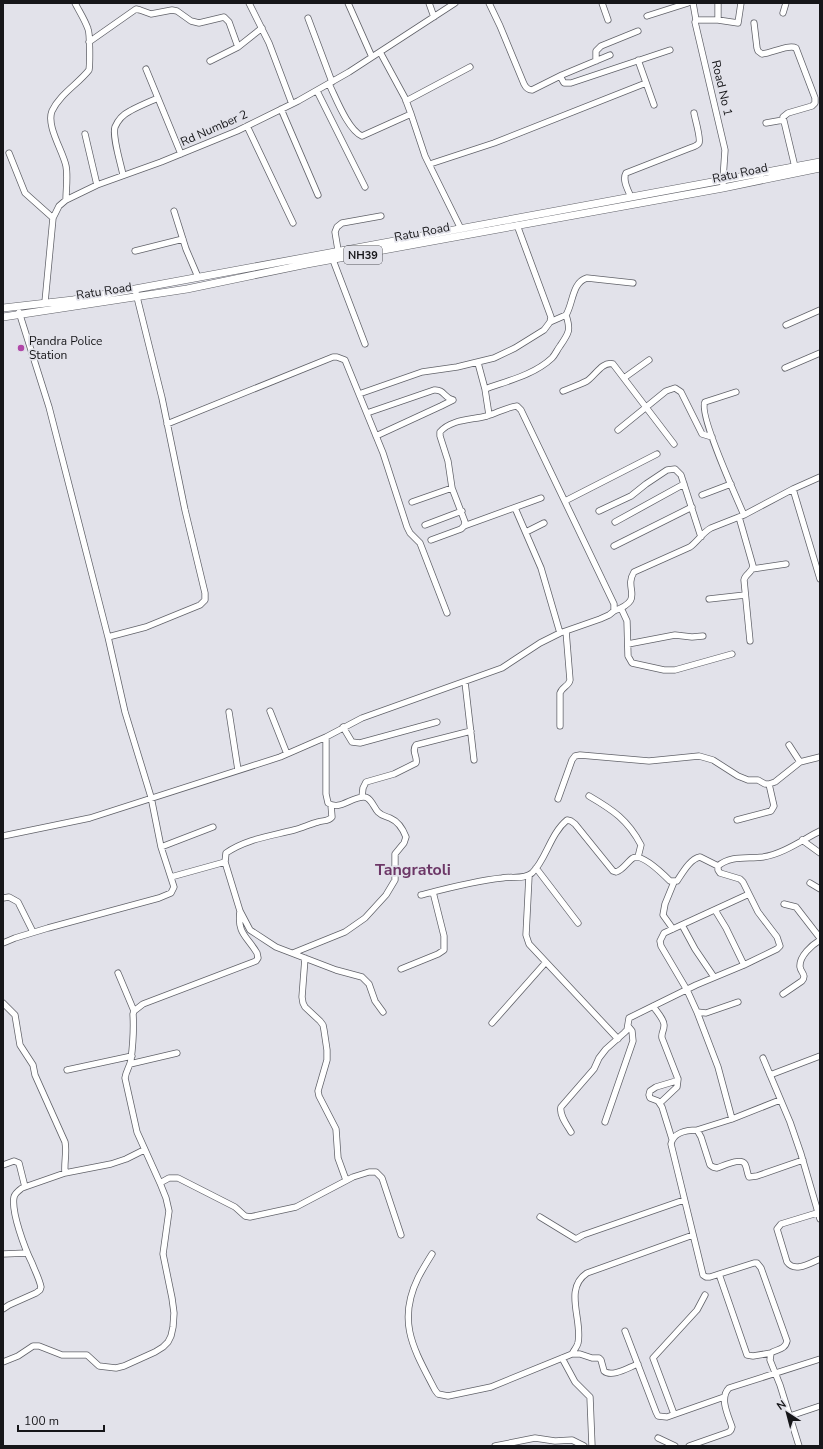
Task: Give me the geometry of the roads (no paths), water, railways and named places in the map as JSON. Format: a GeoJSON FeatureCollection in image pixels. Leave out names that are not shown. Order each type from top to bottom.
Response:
{"type":"FeatureCollection","features":[{"type":"Feature","properties":{"kind":"main road","name":"Ratu Road"},"geometry":{"type":"LineString","coordinates":[[3,308],[73,300],[135,289],[338,250],[460,229],[512,218],[820,162]]}},
{"type":"Feature","properties":{"kind":"main road","name":"Ratu Road"},"geometry":{"type":"LineString","coordinates":[[3,317],[188,289],[516,225],[723,188],[820,168]]}},
{"type":"Feature","properties":{"kind":"street"},"geometry":{"type":"LineString","coordinates":[[66,200],[67,168],[51,125],[52,112],[60,99],[89,70],[90,34],[75,3]]}},
{"type":"Feature","properties":{"kind":"street"},"geometry":{"type":"LineString","coordinates":[[249,3],[262,28],[292,104]]}},
{"type":"Feature","properties":{"kind":"street"},"geometry":{"type":"LineString","coordinates":[[348,3],[372,57]]}},
{"type":"Feature","properties":{"kind":"street"},"geometry":{"type":"LineString","coordinates":[[429,3],[434,17]]}},
{"type":"Feature","properties":{"kind":"street","name":"Rd Number 2"},"geometry":{"type":"LineString","coordinates":[[45,302],[53,218],[59,206],[66,200],[97,185],[161,162],[247,126],[292,104],[317,91],[372,57],[455,3]]}},
{"type":"Feature","properties":{"kind":"street"},"geometry":{"type":"LineString","coordinates":[[489,3],[527,88],[532,90],[560,76],[610,55]]}},
{"type":"Feature","properties":{"kind":"street"},"geometry":{"type":"LineString","coordinates":[[602,3],[608,20]]}},
{"type":"Feature","properties":{"kind":"street"},"geometry":{"type":"LineString","coordinates":[[647,16],[688,3]]}},
{"type":"Feature","properties":{"kind":"street","name":"Road No 1"},"geometry":{"type":"LineString","coordinates":[[693,3],[696,20],[695,22],[725,150],[723,188]]}},
{"type":"Feature","properties":{"kind":"street"},"geometry":{"type":"LineString","coordinates":[[718,3],[718,20]]}},
{"type":"Feature","properties":{"kind":"street"},"geometry":{"type":"LineString","coordinates":[[696,20],[718,20],[738,23],[741,3]]}},
{"type":"Feature","properties":{"kind":"street"},"geometry":{"type":"LineString","coordinates":[[782,13],[786,3]]}},
{"type":"Feature","properties":{"kind":"street"},"geometry":{"type":"LineString","coordinates":[[89,42],[136,9],[151,14],[172,10],[180,12],[195,23],[224,17],[229,22],[238,47]]}},
{"type":"Feature","properties":{"kind":"street"},"geometry":{"type":"LineString","coordinates":[[308,18],[330,83],[349,123],[358,134],[362,136],[412,114]]}},
{"type":"Feature","properties":{"kind":"street"},"geometry":{"type":"LineString","coordinates":[[754,23],[757,48],[762,54],[789,47],[796,48],[815,98],[815,103],[812,106],[788,113],[783,117],[795,167]]}},
{"type":"Feature","properties":{"kind":"street"},"geometry":{"type":"LineString","coordinates":[[210,61],[238,47],[262,28]]}},
{"type":"Feature","properties":{"kind":"street"},"geometry":{"type":"LineString","coordinates":[[596,61],[596,51],[601,46],[638,31]]}},
{"type":"Feature","properties":{"kind":"street"},"geometry":{"type":"LineString","coordinates":[[560,76],[564,83],[570,83],[670,50]]}},
{"type":"Feature","properties":{"kind":"street"},"geometry":{"type":"LineString","coordinates":[[380,52],[412,114],[422,146],[460,229]]}},
{"type":"Feature","properties":{"kind":"street"},"geometry":{"type":"LineString","coordinates":[[638,60],[654,105]]}},
{"type":"Feature","properties":{"kind":"street"},"geometry":{"type":"LineString","coordinates":[[406,101],[470,67]]}},
{"type":"Feature","properties":{"kind":"street"},"geometry":{"type":"LineString","coordinates":[[146,68],[181,154]]}},
{"type":"Feature","properties":{"kind":"street"},"geometry":{"type":"LineString","coordinates":[[430,164],[494,143],[646,83]]}},
{"type":"Feature","properties":{"kind":"street"},"geometry":{"type":"LineString","coordinates":[[317,91],[365,187]]}},
{"type":"Feature","properties":{"kind":"street"},"geometry":{"type":"LineString","coordinates":[[123,175],[114,131],[116,126],[119,120],[130,111],[158,98]]}},
{"type":"Feature","properties":{"kind":"street"},"geometry":{"type":"LineString","coordinates":[[281,109],[318,196]]}},
{"type":"Feature","properties":{"kind":"street"},"geometry":{"type":"LineString","coordinates":[[631,197],[624,180],[626,173],[697,145],[700,138],[694,113]]}},
{"type":"Feature","properties":{"kind":"street"},"geometry":{"type":"LineString","coordinates":[[766,123],[783,120]]}},
{"type":"Feature","properties":{"kind":"street"},"geometry":{"type":"LineString","coordinates":[[247,126],[293,223]]}},
{"type":"Feature","properties":{"kind":"street"},"geometry":{"type":"LineString","coordinates":[[86,134],[97,185]]}},
{"type":"Feature","properties":{"kind":"street"},"geometry":{"type":"LineString","coordinates":[[9,153],[25,193],[53,218]]}},
{"type":"Feature","properties":{"kind":"street"},"geometry":{"type":"LineString","coordinates":[[174,212],[198,277]]}},
{"type":"Feature","properties":{"kind":"street"},"geometry":{"type":"LineString","coordinates":[[338,250],[335,232],[337,227],[342,223],[381,216]]}},
{"type":"Feature","properties":{"kind":"street"},"geometry":{"type":"LineString","coordinates":[[516,225],[551,317],[550,322]]}},
{"type":"Feature","properties":{"kind":"street"},"geometry":{"type":"LineString","coordinates":[[135,252],[183,239]]}},
{"type":"Feature","properties":{"kind":"street"},"geometry":{"type":"LineString","coordinates":[[333,260],[364,344]]}},
{"type":"Feature","properties":{"kind":"street"},"geometry":{"type":"LineString","coordinates":[[485,389],[531,372],[541,367],[553,357],[568,334],[566,315],[577,285],[583,279],[587,278],[634,283]]}},
{"type":"Feature","properties":{"kind":"street"},"geometry":{"type":"LineString","coordinates":[[108,637],[146,627],[200,605],[205,600],[205,593],[185,510],[162,398],[135,289]]}},
{"type":"Feature","properties":{"kind":"street"},"geometry":{"type":"LineString","coordinates":[[3,942],[33,932],[166,896],[171,893],[174,887],[161,847],[151,797],[125,712],[108,637],[49,407],[17,306]]}},
{"type":"Feature","properties":{"kind":"street"},"geometry":{"type":"LineString","coordinates":[[786,325],[820,310]]}},
{"type":"Feature","properties":{"kind":"street"},"geometry":{"type":"LineString","coordinates":[[359,394],[422,372],[478,363],[494,358],[515,348],[544,330],[550,322],[566,315]]}},
{"type":"Feature","properties":{"kind":"street"},"geometry":{"type":"LineString","coordinates":[[785,368],[820,353]]}},
{"type":"Feature","properties":{"kind":"street"},"geometry":{"type":"LineString","coordinates":[[167,424],[333,357],[345,360],[376,436],[407,527],[410,533],[420,543],[447,613]]}},
{"type":"Feature","properties":{"kind":"street"},"geometry":{"type":"LineString","coordinates":[[624,378],[650,360]]}},
{"type":"Feature","properties":{"kind":"street"},"geometry":{"type":"LineString","coordinates":[[478,363],[485,389],[489,415]]}},
{"type":"Feature","properties":{"kind":"street"},"geometry":{"type":"LineString","coordinates":[[563,391],[585,382],[596,371],[608,364],[613,364],[674,444]]}},
{"type":"Feature","properties":{"kind":"street"},"geometry":{"type":"LineString","coordinates":[[367,413],[439,389],[447,397],[453,400],[376,436]]}},
{"type":"Feature","properties":{"kind":"street"},"geometry":{"type":"LineString","coordinates":[[618,430],[670,389],[677,389],[687,403],[702,434],[712,438]]}},
{"type":"Feature","properties":{"kind":"street"},"geometry":{"type":"LineString","coordinates":[[736,392],[709,400],[704,404],[712,438],[731,484],[742,516],[753,566],[752,570]]}},
{"type":"Feature","properties":{"kind":"street"},"geometry":{"type":"LineString","coordinates":[[464,526],[465,522],[462,511],[452,488],[448,460],[440,432],[446,427],[462,420],[489,415],[512,407],[520,407],[614,604],[614,610]]}},
{"type":"Feature","properties":{"kind":"street"},"geometry":{"type":"LineString","coordinates":[[566,501],[657,454]]}},
{"type":"Feature","properties":{"kind":"street"},"geometry":{"type":"LineString","coordinates":[[599,511],[627,499],[654,478],[671,469],[675,469],[678,471],[684,484],[701,537]]}},
{"type":"Feature","properties":{"kind":"street"},"geometry":{"type":"LineString","coordinates":[[3,836],[90,818],[287,754],[326,737],[362,718],[502,668],[540,643],[560,633],[600,619],[609,615],[614,610],[625,606],[630,602],[632,595],[631,576],[634,572],[696,543],[706,530],[742,516],[820,477]]}},
{"type":"Feature","properties":{"kind":"street"},"geometry":{"type":"LineString","coordinates":[[614,522],[684,484]]}},
{"type":"Feature","properties":{"kind":"street"},"geometry":{"type":"LineString","coordinates":[[702,495],[731,484]]}},
{"type":"Feature","properties":{"kind":"street"},"geometry":{"type":"LineString","coordinates":[[412,502],[452,488]]}},
{"type":"Feature","properties":{"kind":"street"},"geometry":{"type":"LineString","coordinates":[[794,489],[820,579]]}},
{"type":"Feature","properties":{"kind":"street"},"geometry":{"type":"LineString","coordinates":[[431,540],[461,529],[464,526],[541,498]]}},
{"type":"Feature","properties":{"kind":"street"},"geometry":{"type":"LineString","coordinates":[[614,546],[692,507]]}},
{"type":"Feature","properties":{"kind":"street"},"geometry":{"type":"LineString","coordinates":[[515,508],[541,568],[560,633]]}},
{"type":"Feature","properties":{"kind":"street"},"geometry":{"type":"LineString","coordinates":[[425,525],[462,511]]}},
{"type":"Feature","properties":{"kind":"street"},"geometry":{"type":"LineString","coordinates":[[526,532],[544,523]]}},
{"type":"Feature","properties":{"kind":"street"},"geometry":{"type":"LineString","coordinates":[[750,641],[745,595],[745,577],[752,570],[786,564]]}},
{"type":"Feature","properties":{"kind":"street"},"geometry":{"type":"LineString","coordinates":[[709,599],[745,595]]}},
{"type":"Feature","properties":{"kind":"street"},"geometry":{"type":"LineString","coordinates":[[621,608],[626,621],[628,656],[632,663],[664,670],[682,668],[732,654]]}},
{"type":"Feature","properties":{"kind":"street"},"geometry":{"type":"LineString","coordinates":[[560,726],[560,693],[570,682],[566,631]]}},
{"type":"Feature","properties":{"kind":"street"},"geometry":{"type":"LineString","coordinates":[[628,644],[676,635],[692,637],[703,636]]}},
{"type":"Feature","properties":{"kind":"street"},"geometry":{"type":"LineString","coordinates":[[465,682],[474,760]]}},
{"type":"Feature","properties":{"kind":"street"},"geometry":{"type":"LineString","coordinates":[[270,711],[287,754]]}},
{"type":"Feature","properties":{"kind":"street"},"geometry":{"type":"LineString","coordinates":[[229,712],[238,770]]}},
{"type":"Feature","properties":{"kind":"street"},"geometry":{"type":"LineString","coordinates":[[343,727],[352,742],[360,743],[437,722]]}},
{"type":"Feature","properties":{"kind":"street"},"geometry":{"type":"LineString","coordinates":[[362,797],[363,788],[366,782],[394,774],[416,763],[417,761],[414,750],[416,745],[471,731]]}},
{"type":"Feature","properties":{"kind":"street"},"geometry":{"type":"LineString","coordinates":[[293,953],[334,937],[357,925],[365,918],[386,895],[395,880],[395,854],[405,839],[405,834],[395,821],[379,813],[366,797],[337,805],[328,803],[326,794],[326,737]]}},
{"type":"Feature","properties":{"kind":"street"},"geometry":{"type":"LineString","coordinates":[[789,745],[800,762]]}},
{"type":"Feature","properties":{"kind":"street"},"geometry":{"type":"LineString","coordinates":[[558,799],[572,760],[575,756],[580,755],[649,761],[699,756],[713,760],[738,776],[748,780],[758,780],[765,784],[775,782],[800,762],[820,757]]}},
{"type":"Feature","properties":{"kind":"street"},"geometry":{"type":"LineString","coordinates":[[737,820],[774,809],[770,784]]}},
{"type":"Feature","properties":{"kind":"street"},"geometry":{"type":"LineString","coordinates":[[590,796],[611,809],[623,820],[641,845],[638,857]]}},
{"type":"Feature","properties":{"kind":"street"},"geometry":{"type":"LineString","coordinates":[[332,805],[331,819],[295,830],[261,837],[226,853],[225,862],[240,912],[250,930],[276,947],[336,970],[362,977],[369,984],[375,1001],[383,1012]]}},
{"type":"Feature","properties":{"kind":"street"},"geometry":{"type":"LineString","coordinates":[[618,1039],[529,944],[526,935],[529,876],[536,868],[560,826],[567,820],[575,824],[613,871],[620,871],[634,858],[638,857],[644,859],[670,881],[674,882]]}},
{"type":"Feature","properties":{"kind":"street"},"geometry":{"type":"LineString","coordinates":[[161,847],[213,827]]}},
{"type":"Feature","properties":{"kind":"street"},"geometry":{"type":"LineString","coordinates":[[718,866],[734,858],[760,857],[773,854],[820,831]]}},
{"type":"Feature","properties":{"kind":"street"},"geometry":{"type":"LineString","coordinates":[[802,840],[820,854]]}},
{"type":"Feature","properties":{"kind":"street"},"geometry":{"type":"LineString","coordinates":[[572,1132],[562,1116],[560,1111],[561,1106],[594,1069],[599,1058],[606,1049],[624,1033],[628,1026],[629,1018],[714,977],[744,965],[777,949],[780,946],[777,937],[758,912],[743,882],[740,879],[720,873],[718,866],[700,856],[692,860],[677,881],[674,882],[664,904],[663,911],[665,919],[673,929]]}},
{"type":"Feature","properties":{"kind":"street"},"geometry":{"type":"LineString","coordinates":[[171,877],[225,862]]}},
{"type":"Feature","properties":{"kind":"street"},"geometry":{"type":"LineString","coordinates":[[536,868],[578,923]]}},
{"type":"Feature","properties":{"kind":"street"},"geometry":{"type":"LineString","coordinates":[[421,895],[477,881],[504,877],[529,876]]}},
{"type":"Feature","properties":{"kind":"street"},"geometry":{"type":"LineString","coordinates":[[810,882],[820,889]]}},
{"type":"Feature","properties":{"kind":"street"},"geometry":{"type":"LineString","coordinates":[[401,969],[438,954],[444,950],[444,936],[433,892]]}},
{"type":"Feature","properties":{"kind":"street"},"geometry":{"type":"LineString","coordinates":[[732,1119],[718,1067],[698,1012],[661,946],[660,941],[664,933],[749,894]]}},
{"type":"Feature","properties":{"kind":"street"},"geometry":{"type":"LineString","coordinates":[[3,898],[14,898],[18,902],[33,932]]}},
{"type":"Feature","properties":{"kind":"street"},"geometry":{"type":"LineString","coordinates":[[783,994],[802,981],[804,975],[800,969],[801,962],[807,951],[820,939],[796,907],[784,904]]}},
{"type":"Feature","properties":{"kind":"street"},"geometry":{"type":"LineString","coordinates":[[716,910],[744,965]]}},
{"type":"Feature","properties":{"kind":"street"},"geometry":{"type":"LineString","coordinates":[[134,1011],[143,1004],[256,961],[258,958],[257,953],[241,931],[239,924],[240,912]]}},
{"type":"Feature","properties":{"kind":"street"},"geometry":{"type":"LineString","coordinates":[[682,925],[695,949],[714,977]]}},
{"type":"Feature","properties":{"kind":"street"},"geometry":{"type":"LineString","coordinates":[[305,958],[302,997],[303,1003],[323,1025],[327,1050],[327,1060],[318,1091],[319,1096],[336,1129],[338,1158],[346,1180]]}},
{"type":"Feature","properties":{"kind":"street"},"geometry":{"type":"LineString","coordinates":[[492,1023],[546,962]]}},
{"type":"Feature","properties":{"kind":"street"},"geometry":{"type":"LineString","coordinates":[[3,1362],[18,1356],[32,1346],[39,1346],[62,1355],[87,1355],[99,1366],[116,1368],[155,1352],[168,1342],[171,1336],[174,1313],[163,1254],[169,1211],[160,1183],[137,1132],[126,1078],[126,1072],[132,1056],[134,1039],[134,1011],[118,973]]}},
{"type":"Feature","properties":{"kind":"street"},"geometry":{"type":"LineString","coordinates":[[698,1012],[706,1013],[738,1002]]}},
{"type":"Feature","properties":{"kind":"street"},"geometry":{"type":"LineString","coordinates":[[3,1003],[15,1015],[20,1045],[35,1069],[37,1078],[65,1142],[65,1173]]}},
{"type":"Feature","properties":{"kind":"street"},"geometry":{"type":"LineString","coordinates":[[653,1006],[663,1022],[665,1029],[661,1034],[662,1038],[678,1079],[677,1087],[660,1103]]}},
{"type":"Feature","properties":{"kind":"street"},"geometry":{"type":"LineString","coordinates":[[605,1122],[633,1041],[632,1031],[628,1026]]}},
{"type":"Feature","properties":{"kind":"street"},"geometry":{"type":"LineString","coordinates":[[130,1064],[177,1053]]}},
{"type":"Feature","properties":{"kind":"street"},"geometry":{"type":"LineString","coordinates":[[67,1070],[132,1056]]}},
{"type":"Feature","properties":{"kind":"street"},"geometry":{"type":"LineString","coordinates":[[770,1075],[820,1056]]}},
{"type":"Feature","properties":{"kind":"street"},"geometry":{"type":"LineString","coordinates":[[763,1058],[803,1160],[819,1216],[781,1224],[777,1229],[787,1262],[790,1266],[797,1268],[820,1259]]}},
{"type":"Feature","properties":{"kind":"street"},"geometry":{"type":"LineString","coordinates":[[678,1079],[656,1087],[650,1091],[648,1095],[650,1098],[660,1103],[672,1138],[671,1144],[703,1275],[710,1277],[748,1264],[759,1264],[787,1341],[786,1345],[771,1353],[753,1356],[747,1355],[719,1274]]}},
{"type":"Feature","properties":{"kind":"street"},"geometry":{"type":"LineString","coordinates":[[672,1138],[678,1134],[732,1119],[780,1100]]}},
{"type":"Feature","properties":{"kind":"street"},"geometry":{"type":"LineString","coordinates":[[696,1130],[701,1137],[710,1165],[713,1167],[717,1168],[742,1161],[745,1163],[750,1177],[753,1177],[803,1160]]}},
{"type":"Feature","properties":{"kind":"street"},"geometry":{"type":"LineString","coordinates":[[3,1309],[8,1305],[40,1290],[40,1282],[27,1253],[13,1205],[16,1192],[25,1187],[65,1173],[111,1164],[126,1159],[144,1150]]}},
{"type":"Feature","properties":{"kind":"street"},"geometry":{"type":"LineString","coordinates":[[3,1165],[14,1162],[19,1163],[25,1187]]}},
{"type":"Feature","properties":{"kind":"street"},"geometry":{"type":"LineString","coordinates":[[160,1183],[169,1178],[178,1178],[235,1207],[245,1216],[250,1217],[301,1205],[346,1180],[369,1172],[376,1172],[380,1174],[382,1178],[401,1235]]}},
{"type":"Feature","properties":{"kind":"street"},"geometry":{"type":"LineString","coordinates":[[540,1217],[571,1238],[576,1239],[582,1235],[684,1200]]}},
{"type":"Feature","properties":{"kind":"street"},"geometry":{"type":"LineString","coordinates":[[572,1354],[578,1343],[578,1322],[575,1303],[578,1283],[581,1277],[587,1273],[693,1235]]}},
{"type":"Feature","properties":{"kind":"street"},"geometry":{"type":"LineString","coordinates":[[3,1254],[27,1253]]}},
{"type":"Feature","properties":{"kind":"street"},"geometry":{"type":"LineString","coordinates":[[432,1254],[414,1288],[409,1304],[408,1317],[409,1329],[414,1349],[438,1394],[448,1396],[491,1387],[572,1354],[599,1358],[604,1370],[609,1374],[638,1364]]}},
{"type":"Feature","properties":{"kind":"street"},"geometry":{"type":"LineString","coordinates":[[674,1414],[653,1358],[697,1310],[705,1294]]}},
{"type":"Feature","properties":{"kind":"street"},"geometry":{"type":"LineString","coordinates":[[625,1331],[658,1416],[667,1418],[674,1414],[724,1397]]}},
{"type":"Feature","properties":{"kind":"street"},"geometry":{"type":"LineString","coordinates":[[771,1353],[770,1360],[799,1446]]}},
{"type":"Feature","properties":{"kind":"street"},"geometry":{"type":"LineString","coordinates":[[562,1358],[575,1382],[590,1397],[592,1446]]}},
{"type":"Feature","properties":{"kind":"street"},"geometry":{"type":"LineString","coordinates":[[689,1446],[731,1430],[732,1427],[724,1397],[729,1388],[820,1359]]}},
{"type":"Feature","properties":{"kind":"street"},"geometry":{"type":"LineString","coordinates":[[790,1416],[820,1406]]}},
{"type":"Feature","properties":{"kind":"street"},"geometry":{"type":"LineString","coordinates":[[496,1446],[535,1438],[555,1441],[572,1440],[584,1446]]}},
{"type":"Feature","properties":{"kind":"street"},"geometry":{"type":"LineString","coordinates":[[658,1438],[675,1446]]}},
{"type":"Feature","properties":{"kind":"place","name":"Pandra Police Station"},"geometry":{"type":"Point","coordinates":[21,348]}},
{"type":"Feature","properties":{"kind":"district","name":"Tangratoli"},"geometry":{"type":"Point","coordinates":[413,869]}}]}
